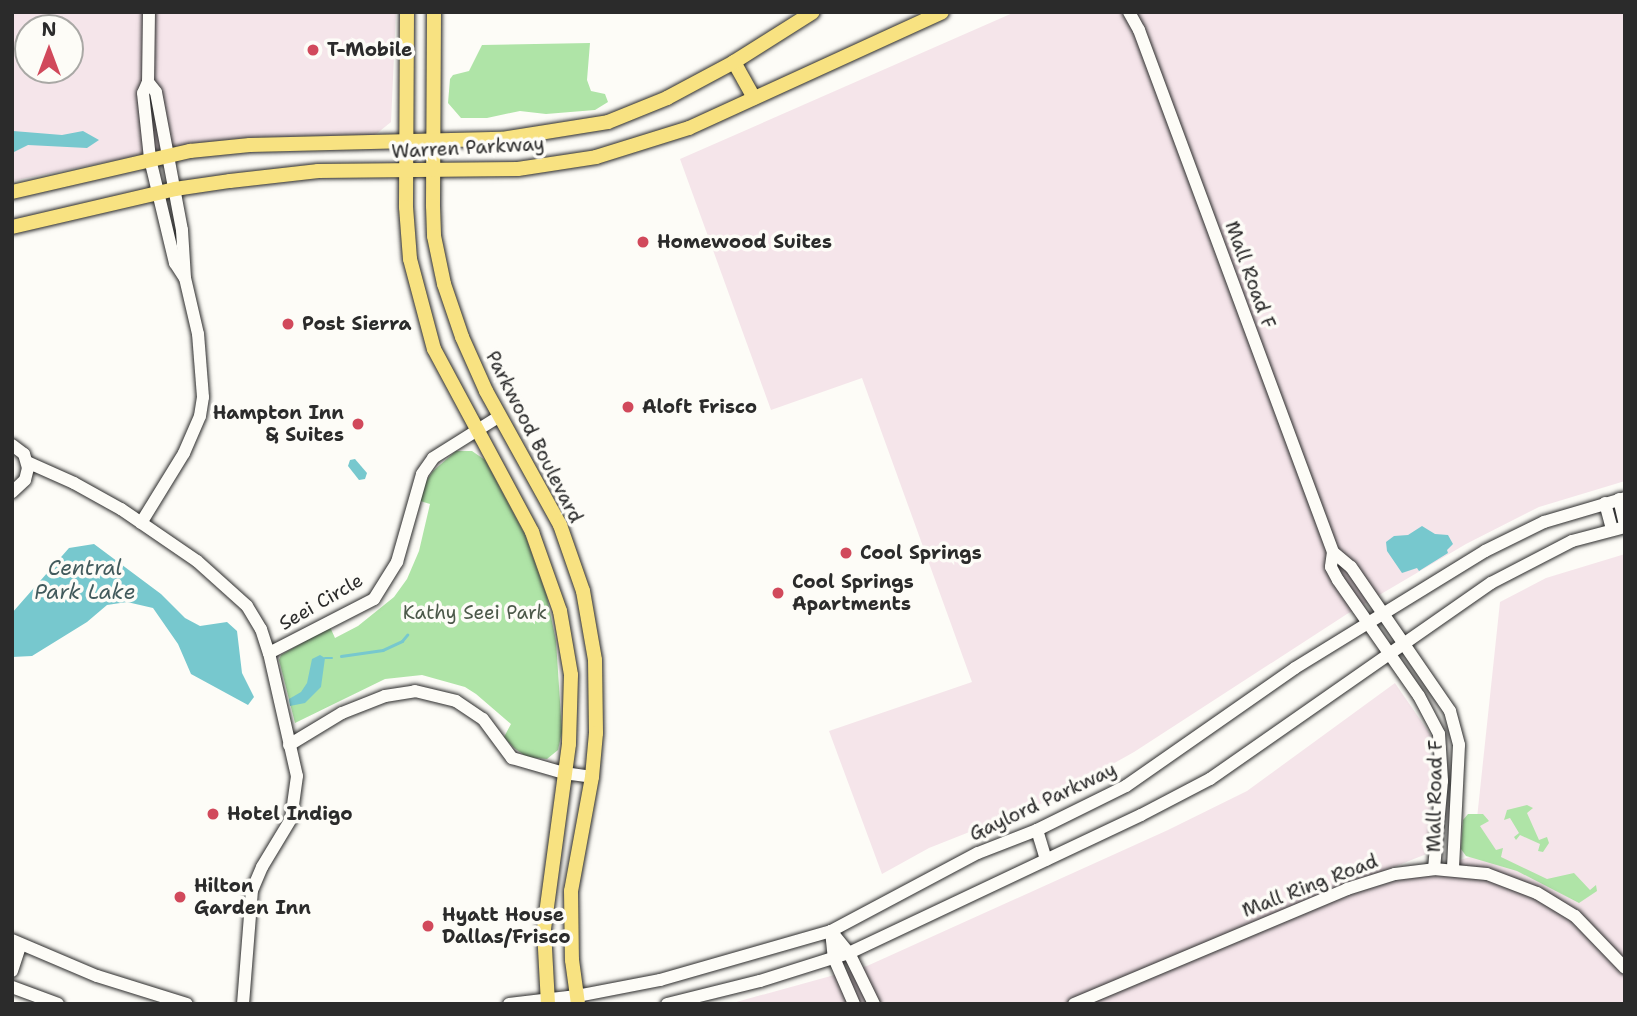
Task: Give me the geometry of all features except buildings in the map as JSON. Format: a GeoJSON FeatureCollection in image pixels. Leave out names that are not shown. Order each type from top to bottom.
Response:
{"type":"FeatureCollection","features":[{"type":"Feature","properties":{"kind":"main road"},"geometry":{"type":"LineString","coordinates":[[407,12],[405,171],[410,259],[434,349],[527,522],[560,611],[570,675],[572,711],[544,930],[548,1002]]}},
{"type":"Feature","properties":{"kind":"main road","name":"Parkwood Boulevard"},"geometry":{"type":"LineString","coordinates":[[434,12],[434,236],[444,284],[462,337],[500,416],[547,498],[583,591],[595,660],[596,733],[592,777],[572,891],[572,960],[578,1000]]}},
{"type":"Feature","properties":{"kind":"main road","name":"Warren Parkway"},"geometry":{"type":"LineString","coordinates":[[12,192],[150,159],[250,145],[529,137],[608,122],[667,98],[734,62],[814,12]]}},
{"type":"Feature","properties":{"kind":"main road","name":"Warren Parkway"},"geometry":{"type":"LineString","coordinates":[[12,227],[175,189],[318,171],[518,169],[596,157],[689,128],[942,12]]}},
{"type":"Feature","properties":{"kind":"main road"},"geometry":{"type":"LineString","coordinates":[[734,62],[754,98]]}},
{"type":"Feature","properties":{"kind":"street"},"geometry":{"type":"LineString","coordinates":[[149,12],[148,82],[143,93],[150,159],[175,263],[185,278]]}},
{"type":"Feature","properties":{"kind":"street","name":"Mall Road F"},"geometry":{"type":"LineString","coordinates":[[1129,12],[1139,30],[1333,552],[1331,567],[1365,623],[1419,696],[1439,734],[1440,802],[1434,869]]}},
{"type":"Feature","properties":{"kind":"street"},"geometry":{"type":"LineString","coordinates":[[141,523],[184,453],[200,415],[203,397],[198,334],[185,278],[186,260],[175,189],[156,92],[148,82]]}},
{"type":"Feature","properties":{"kind":"street","name":"Seei Circle"},"geometry":{"type":"LineString","coordinates":[[269,653],[374,599],[397,562],[422,474],[433,458],[500,416]]}},
{"type":"Feature","properties":{"kind":"street"},"geometry":{"type":"LineString","coordinates":[[12,445],[24,454],[27,462],[25,480]]}},
{"type":"Feature","properties":{"kind":"street"},"geometry":{"type":"LineString","coordinates":[[27,462],[57,478],[74,483],[141,523],[212,572],[247,606],[269,653],[297,776],[291,819],[262,867],[252,890],[243,1004]]}},
{"type":"Feature","properties":{"kind":"street"},"geometry":{"type":"LineString","coordinates":[[12,492],[25,480],[57,478]]}},
{"type":"Feature","properties":{"kind":"street"},"geometry":{"type":"LineString","coordinates":[[1621,527],[1622,499]]}},
{"type":"Feature","properties":{"kind":"street","name":"Gaylord Parkway"},"geometry":{"type":"LineString","coordinates":[[509,1004],[578,1000],[660,980],[831,931],[978,853],[1037,831],[1126,786],[1365,623],[1524,531],[1622,499]]}},
{"type":"Feature","properties":{"kind":"street"},"geometry":{"type":"LineString","coordinates":[[1605,503],[1621,527]]}},
{"type":"Feature","properties":{"kind":"street"},"geometry":{"type":"LineString","coordinates":[[667,1004],[849,953],[1210,779],[1492,583],[1572,541],[1621,527]]}},
{"type":"Feature","properties":{"kind":"street","name":"Mall Road F"},"geometry":{"type":"LineString","coordinates":[[1333,552],[1351,567],[1450,711],[1459,745],[1453,869]]}},
{"type":"Feature","properties":{"kind":"street"},"geometry":{"type":"LineString","coordinates":[[289,745],[342,713],[385,696],[415,691],[456,701],[483,719],[512,758],[564,773],[592,777]]}},
{"type":"Feature","properties":{"kind":"street"},"geometry":{"type":"LineString","coordinates":[[1440,802],[1458,803]]}},
{"type":"Feature","properties":{"kind":"street"},"geometry":{"type":"LineString","coordinates":[[1037,831],[1046,860]]}},
{"type":"Feature","properties":{"kind":"street","name":"Mall Ring Road"},"geometry":{"type":"LineString","coordinates":[[1074,1004],[1348,889],[1395,874],[1434,869],[1487,874],[1521,885],[1553,901],[1595,934],[1625,968]]}},
{"type":"Feature","properties":{"kind":"street"},"geometry":{"type":"LineString","coordinates":[[831,931],[849,953],[874,1004]]}},
{"type":"Feature","properties":{"kind":"street"},"geometry":{"type":"LineString","coordinates":[[831,931],[834,958],[853,1004]]}},
{"type":"Feature","properties":{"kind":"street"},"geometry":{"type":"LineString","coordinates":[[12,971],[17,942],[97,976],[187,1004]]}},
{"type":"Feature","properties":{"kind":"street"},"geometry":{"type":"LineString","coordinates":[[12,987],[58,1004]]}},
{"type":"Feature","properties":{"kind":"shaded area"},"geometry":{"type":"Polygon","coordinates":[[[12,12],[396,12],[391,122],[375,135],[245,138],[190,145],[12,181],[12,12]]]}},
{"type":"Feature","properties":{"kind":"shaded area"},"geometry":{"type":"Polygon","coordinates":[[[1015,12],[1625,12],[1625,481],[1539,507],[1466,544],[1347,614],[1134,752],[1045,802],[929,848],[882,874],[829,731],[972,682],[862,378],[771,410],[680,159],[1015,12]]]}},
{"type":"Feature","properties":{"kind":"shaded area"},"geometry":{"type":"Polygon","coordinates":[[[1625,554],[1625,1004],[729,1004],[867,966],[1168,830],[1247,791],[1395,683],[1430,734],[1429,853],[1228,933],[1473,856],[1500,602],[1546,578],[1625,554]]]}},
{"type":"Feature","properties":{"kind":"green space"},"geometry":{"type":"Polygon","coordinates":[[[590,43],[587,80],[591,91],[605,94],[608,102],[595,110],[546,114],[520,111],[487,118],[461,118],[448,103],[450,79],[453,75],[469,71],[482,45],[590,43]]]}},
{"type":"Feature","properties":{"kind":"green space","name":"Kathy Seei Park"},"geometry":{"type":"Polygon","coordinates":[[[456,451],[472,451],[485,460],[525,535],[547,597],[556,641],[562,732],[558,750],[547,759],[527,757],[514,748],[504,737],[511,724],[476,694],[465,687],[422,675],[385,679],[295,723],[279,660],[281,655],[330,627],[335,638],[358,626],[394,597],[407,579],[419,551],[430,504],[417,500],[421,489],[433,471],[456,451]]]}},
{"type":"Feature","properties":{"kind":"green space"},"geometry":{"type":"Polygon","coordinates":[[[1527,805],[1533,808],[1527,813],[1539,840],[1547,837],[1549,843],[1543,852],[1538,851],[1540,844],[1520,835],[1516,840],[1514,837],[1519,833],[1510,818],[1504,820],[1507,810],[1527,805]]]}},
{"type":"Feature","properties":{"kind":"green space"},"geometry":{"type":"Polygon","coordinates":[[[1468,814],[1483,814],[1489,821],[1480,826],[1496,850],[1503,848],[1501,857],[1547,879],[1574,873],[1590,890],[1596,885],[1597,891],[1579,903],[1517,871],[1466,856],[1461,849],[1463,820],[1468,814]]]}},
{"type":"Feature","properties":{"kind":"water"},"geometry":{"type":"Polygon","coordinates":[[[13,131],[62,135],[83,131],[99,140],[87,148],[28,145],[12,153],[13,131]]]}},
{"type":"Feature","properties":{"kind":"water"},"geometry":{"type":"Polygon","coordinates":[[[355,459],[367,473],[365,479],[359,480],[348,466],[350,460],[355,459]]]}},
{"type":"Feature","properties":{"kind":"water"},"geometry":{"type":"Polygon","coordinates":[[[1422,526],[1435,534],[1448,535],[1453,544],[1447,550],[1448,553],[1419,571],[1417,568],[1402,573],[1387,551],[1386,542],[1394,536],[1408,535],[1422,526]]]}},
{"type":"Feature","properties":{"kind":"water","name":"Central Park Lake"},"geometry":{"type":"Polygon","coordinates":[[[94,544],[161,594],[185,618],[200,626],[227,622],[237,631],[242,673],[254,697],[248,705],[191,674],[178,644],[153,608],[127,602],[107,605],[87,622],[32,656],[12,657],[12,613],[69,548],[94,544]]]}},
{"type":"Feature","properties":{"kind":"water"},"geometry":{"type":"Polygon","coordinates":[[[320,655],[325,658],[321,687],[305,703],[290,706],[289,699],[301,692],[307,683],[312,659],[320,655]]]}},
{"type":"Feature","properties":{"kind":"waterway"},"geometry":{"type":"LineString","coordinates":[[341,656],[383,650],[402,641],[407,635]]}},
{"type":"Feature","properties":{"kind":"waterway"},"geometry":{"type":"LineString","coordinates":[[325,658],[332,658]]}},
{"type":"Feature","properties":{"kind":"place","name":"T-Mobile"},"geometry":{"type":"Point","coordinates":[313,50]}},
{"type":"Feature","properties":{"kind":"place","name":"Homewood Suites"},"geometry":{"type":"Point","coordinates":[643,242]}},
{"type":"Feature","properties":{"kind":"place","name":"Post Sierra"},"geometry":{"type":"Point","coordinates":[288,324]}},
{"type":"Feature","properties":{"kind":"place","name":"Aloft Frisco"},"geometry":{"type":"Point","coordinates":[628,407]}},
{"type":"Feature","properties":{"kind":"place","name":"Hampton Inn & Suites"},"geometry":{"type":"Point","coordinates":[358,424]}},
{"type":"Feature","properties":{"kind":"place","name":"Cool Springs"},"geometry":{"type":"Point","coordinates":[846,553]}},
{"type":"Feature","properties":{"kind":"place","name":"Cool Springs Apartments"},"geometry":{"type":"Point","coordinates":[778,593]}},
{"type":"Feature","properties":{"kind":"place","name":"Hotel Indigo"},"geometry":{"type":"Point","coordinates":[213,814]}},
{"type":"Feature","properties":{"kind":"place","name":"Hilton Garden Inn"},"geometry":{"type":"Point","coordinates":[180,897]}},
{"type":"Feature","properties":{"kind":"place","name":"Hyatt House Dallas/Frisco"},"geometry":{"type":"Point","coordinates":[428,926]}}]}
